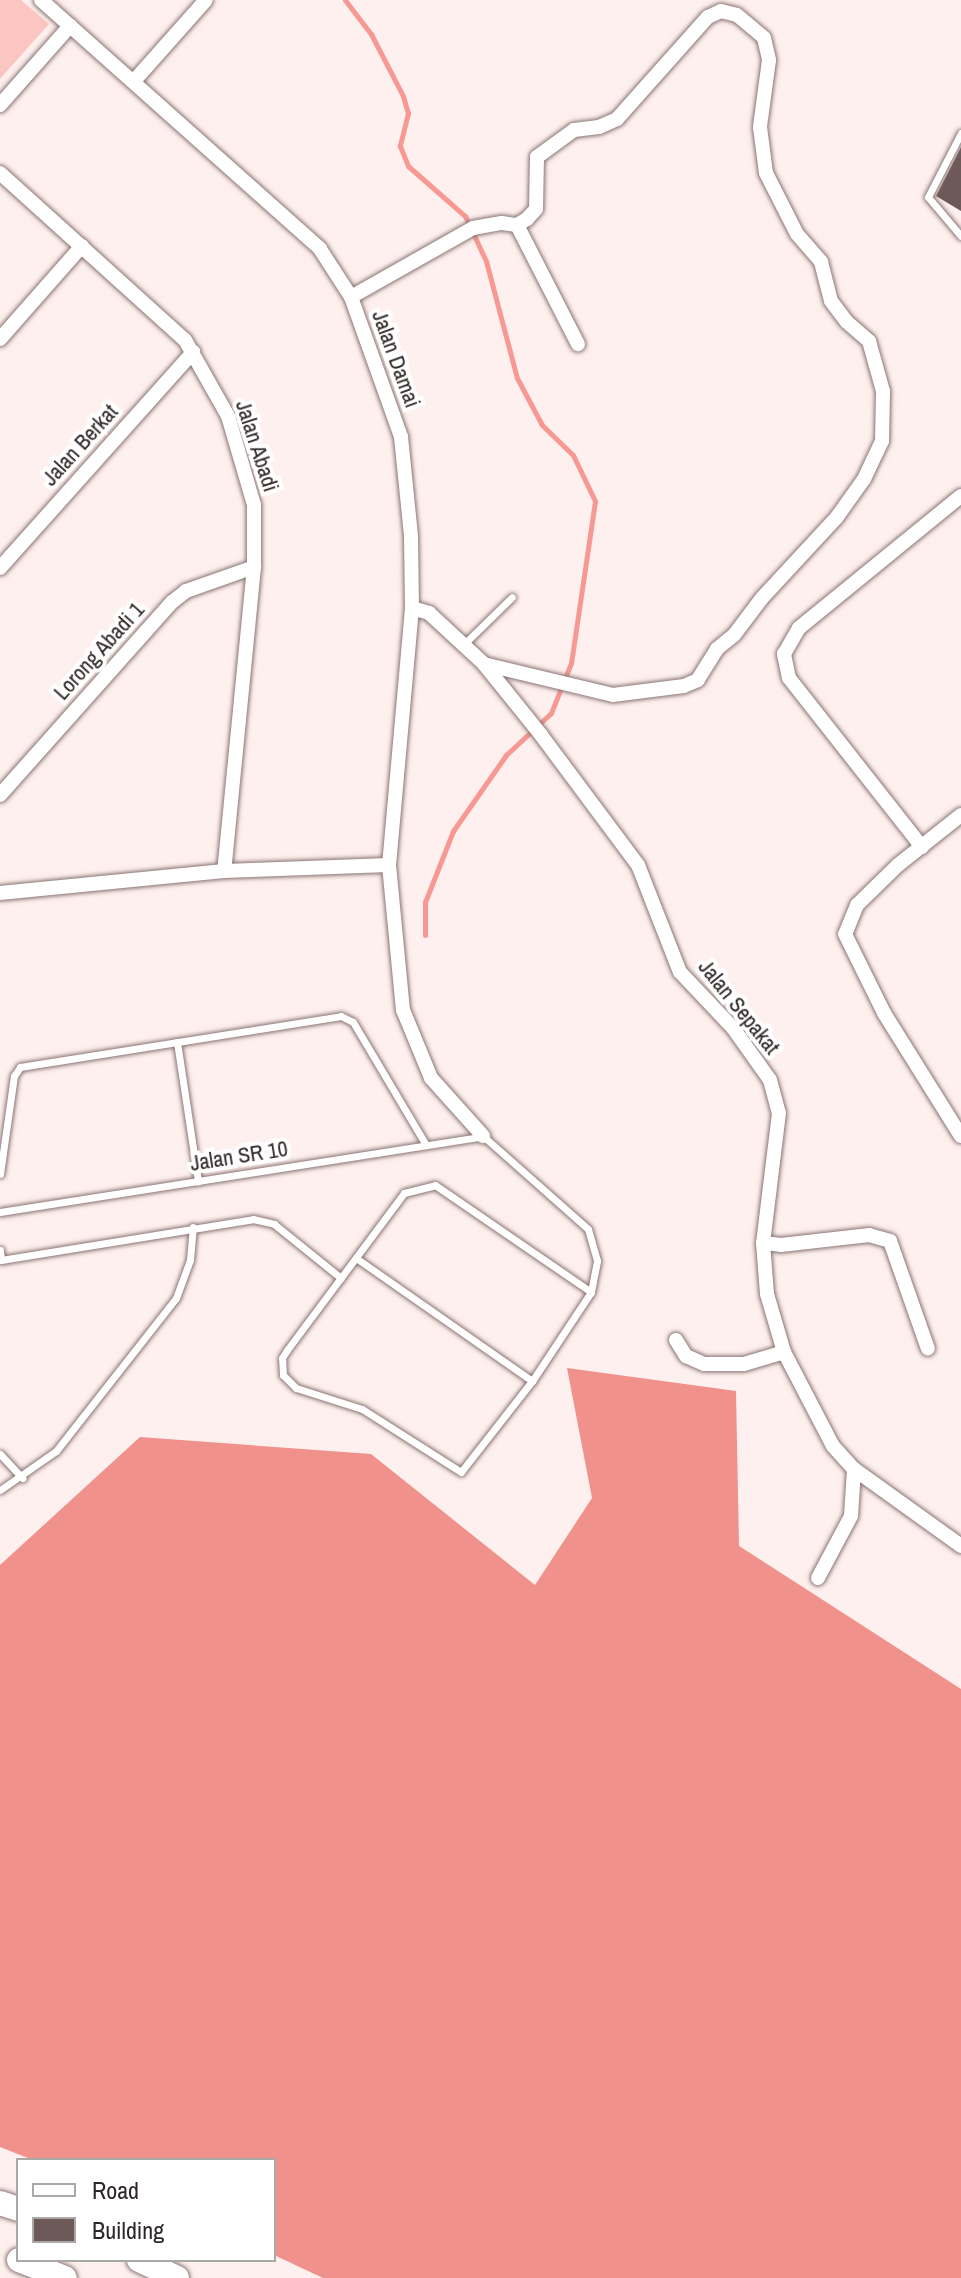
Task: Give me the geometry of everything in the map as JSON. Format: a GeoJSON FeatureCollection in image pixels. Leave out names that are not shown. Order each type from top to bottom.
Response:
{"type":"FeatureCollection","features":[{"type":"Feature","properties":{"kind":"highway"},"geometry":{"type":"LineString","coordinates":[[24,2262],[65,2278]]}},
{"type":"Feature","properties":{"kind":"highway"},"geometry":{"type":"LineString","coordinates":[[143,2262],[177,2278]]}},
{"type":"Feature","properties":{"kind":"street","name":"Jalan Damai"},"geometry":{"type":"LineString","coordinates":[[41,0],[320,249],[351,297],[401,437],[411,536],[412,608],[389,865],[403,1010],[431,1078],[483,1136]]}},
{"type":"Feature","properties":{"kind":"street"},"geometry":{"type":"LineString","coordinates":[[134,81],[206,0]]}},
{"type":"Feature","properties":{"kind":"street"},"geometry":{"type":"LineString","coordinates":[[351,297],[366,292],[467,230],[502,223],[517,225],[536,209],[537,157],[574,130],[599,127],[617,119],[708,17],[721,11],[737,15],[764,38],[769,60],[760,127],[766,173],[797,234],[821,262],[831,301],[847,322],[869,341],[883,391],[882,441],[864,479],[837,517],[762,598],[734,635],[717,649],[698,680],[684,686],[613,695],[484,664]]}},
{"type":"Feature","properties":{"kind":"street"},"geometry":{"type":"LineString","coordinates":[[0,105],[70,26]]}},
{"type":"Feature","properties":{"kind":"street","name":"Jalan Abadi"},"geometry":{"type":"LineString","coordinates":[[0,173],[193,352],[228,416],[254,505],[254,567],[224,871]]}},
{"type":"Feature","properties":{"kind":"street"},"geometry":{"type":"LineString","coordinates":[[517,225],[578,344]]}},
{"type":"Feature","properties":{"kind":"street"},"geometry":{"type":"LineString","coordinates":[[0,339],[82,246]]}},
{"type":"Feature","properties":{"kind":"street","name":"Jalan Berkat"},"geometry":{"type":"LineString","coordinates":[[0,568],[193,352]]}},
{"type":"Feature","properties":{"kind":"street"},"geometry":{"type":"LineString","coordinates":[[922,847],[789,678],[784,654],[799,628],[961,496]]}},
{"type":"Feature","properties":{"kind":"street","name":"Lorong Abadi 1"},"geometry":{"type":"LineString","coordinates":[[0,795],[172,602],[186,591],[254,567]]}},
{"type":"Feature","properties":{"kind":"street","name":"Jalan Sepakat"},"geometry":{"type":"LineString","coordinates":[[412,608],[429,613],[484,664],[541,735],[638,865],[680,972],[733,1028],[770,1080],[779,1113],[763,1243],[767,1294],[784,1352],[833,1446],[854,1469],[961,1546]]}},
{"type":"Feature","properties":{"kind":"street"},"geometry":{"type":"LineString","coordinates":[[961,815],[857,905],[845,934],[884,1013],[961,1136]]}},
{"type":"Feature","properties":{"kind":"street"},"geometry":{"type":"LineString","coordinates":[[0,893],[224,871],[389,865]]}},
{"type":"Feature","properties":{"kind":"street"},"geometry":{"type":"LineString","coordinates":[[763,1243],[781,1245],[869,1235],[890,1241],[928,1349]]}},
{"type":"Feature","properties":{"kind":"street"},"geometry":{"type":"LineString","coordinates":[[676,1340],[686,1356],[704,1364],[744,1364],[784,1352]]}},
{"type":"Feature","properties":{"kind":"street"},"geometry":{"type":"LineString","coordinates":[[818,1578],[851,1516],[854,1469]]}},
{"type":"Feature","properties":{"kind":"lane"},"geometry":{"type":"LineString","coordinates":[[961,133],[928,197],[961,236]]}},
{"type":"Feature","properties":{"kind":"lane"},"geometry":{"type":"LineString","coordinates":[[462,645],[512,597]]}},
{"type":"Feature","properties":{"kind":"lane"},"geometry":{"type":"LineString","coordinates":[[0,1174],[14,1076],[20,1067],[346,1017],[353,1022],[426,1145]]}},
{"type":"Feature","properties":{"kind":"lane"},"geometry":{"type":"LineString","coordinates":[[177,1042],[198,1181]]}},
{"type":"Feature","properties":{"kind":"lane"},"geometry":{"type":"LineString","coordinates":[[483,1136],[588,1229],[597,1261],[591,1292],[532,1381],[461,1472],[366,1411],[296,1388],[283,1375],[282,1358],[404,1193],[435,1185],[591,1292]]}},
{"type":"Feature","properties":{"kind":"lane","name":"Jalan SR 10"},"geometry":{"type":"LineString","coordinates":[[0,1212],[483,1136]]}},
{"type":"Feature","properties":{"kind":"lane"},"geometry":{"type":"LineString","coordinates":[[0,1250],[1,1261],[193,1227],[264,1220],[341,1278]]}},
{"type":"Feature","properties":{"kind":"lane"},"geometry":{"type":"LineString","coordinates":[[0,1490],[22,1478],[56,1451],[176,1298],[190,1260],[193,1227]]}},
{"type":"Feature","properties":{"kind":"lane"},"geometry":{"type":"LineString","coordinates":[[356,1258],[532,1381]]}},
{"type":"Feature","properties":{"kind":"lane"},"geometry":{"type":"LineString","coordinates":[[0,1454],[22,1478]]}},
{"type":"Feature","properties":{"kind":"shaded area"},"geometry":{"type":"Polygon","coordinates":[[[0,0],[21,0],[49,24],[0,79],[0,0]]]}},
{"type":"Feature","properties":{"kind":"shaded area"},"geometry":{"type":"Polygon","coordinates":[[[567,1368],[736,1391],[739,1546],[961,1689],[961,2278],[323,2278],[276,2256],[276,2158],[28,2158],[0,2147],[0,1565],[140,1437],[371,1454],[535,1585],[592,1498],[567,1368]]]}},
{"type":"Feature","properties":{"kind":"building"},"geometry":{"type":"Polygon","coordinates":[[[961,147],[961,211],[936,196],[961,147]]]}},
{"type":"Feature","properties":{"kind":"waterway"},"geometry":{"type":"LineString","coordinates":[[345,0],[371,34],[403,96],[408,113],[400,146],[408,166],[465,216],[486,261],[517,378],[542,425],[573,455],[595,501],[571,663],[551,713],[506,755],[453,831],[425,902],[425,935]]}}]}
